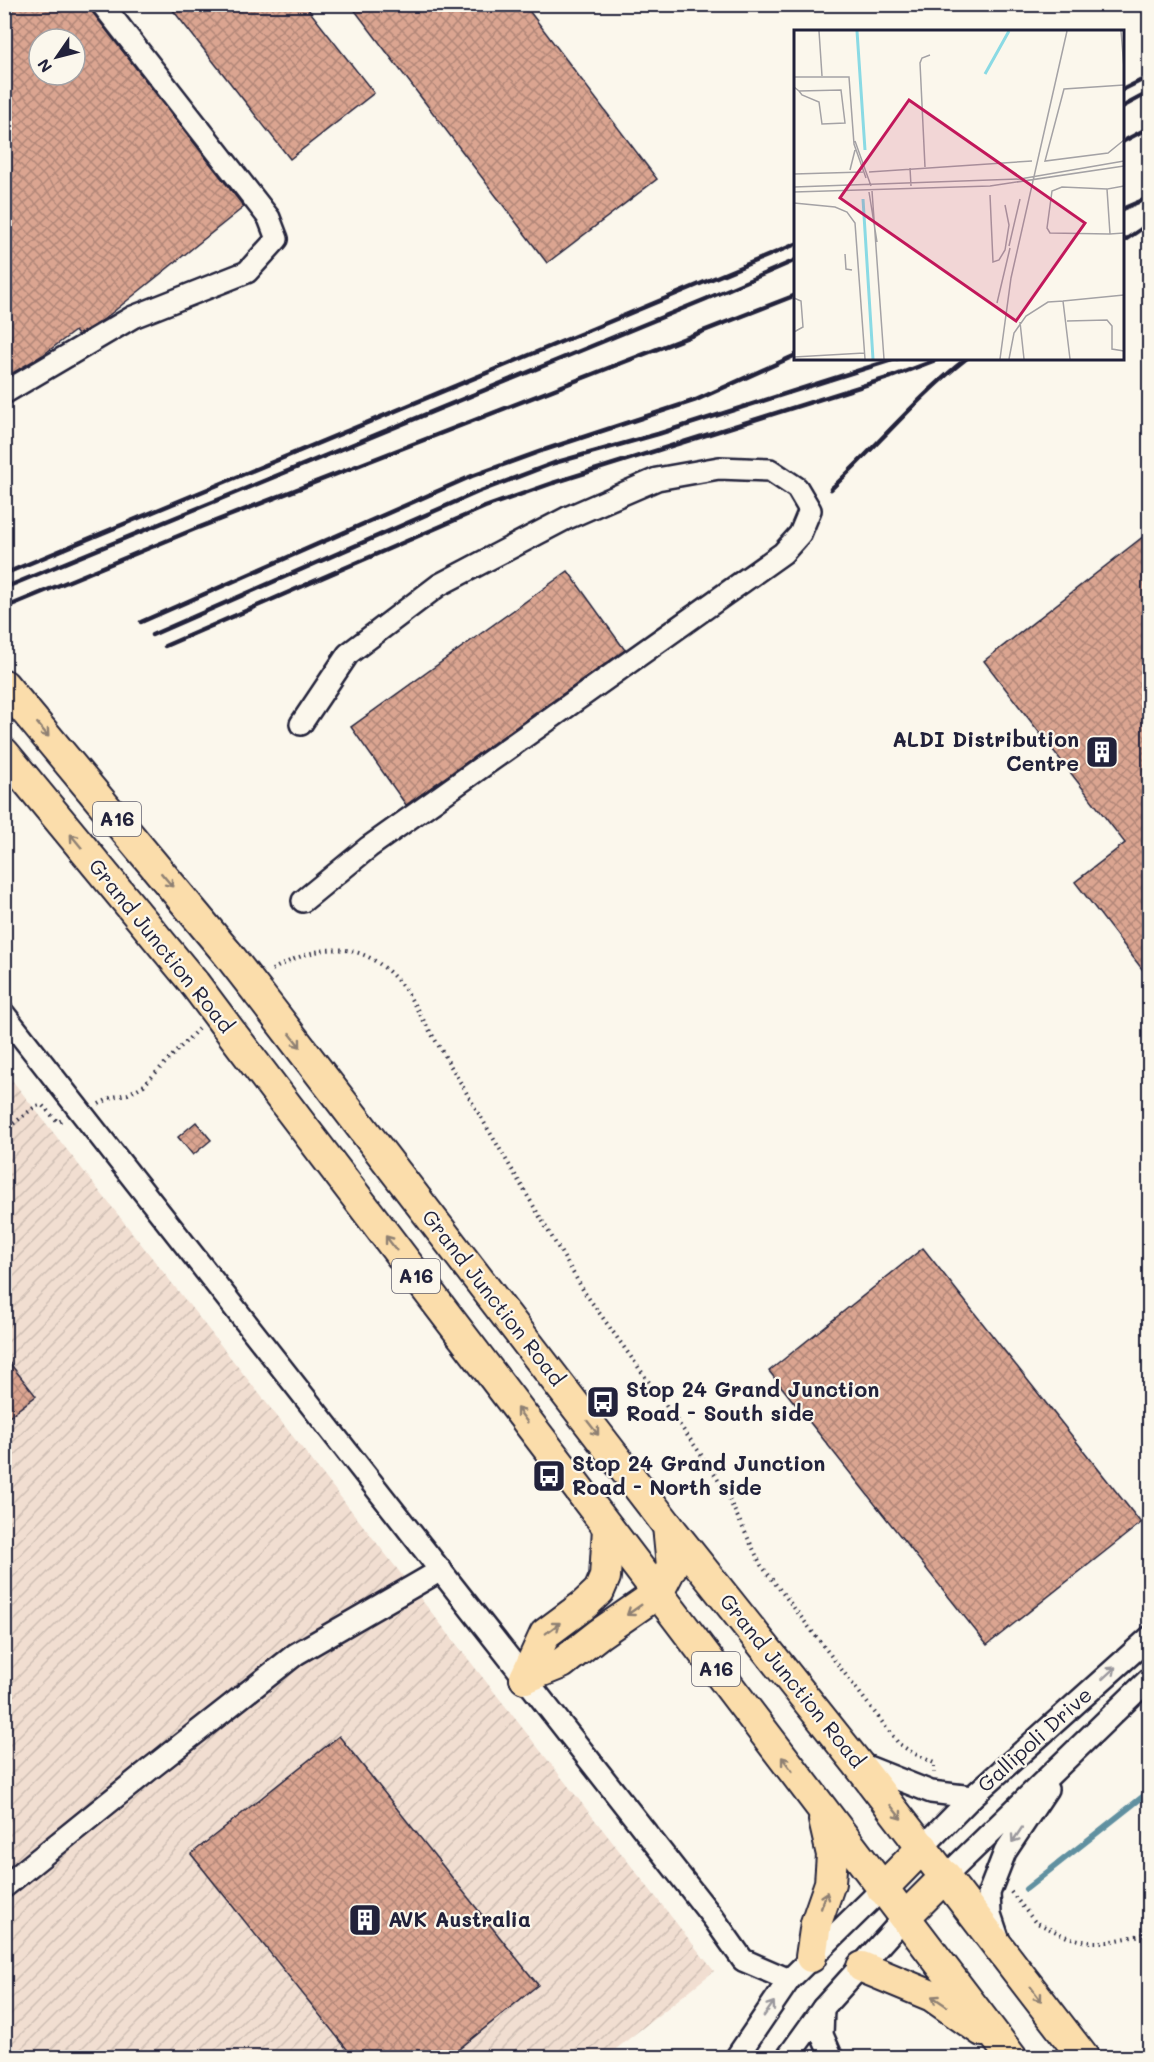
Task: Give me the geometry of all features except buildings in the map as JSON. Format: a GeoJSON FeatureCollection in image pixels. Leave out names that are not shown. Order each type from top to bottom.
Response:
{"type":"FeatureCollection","features":[{"type":"Feature","properties":{"kind":"highway","name":"Grand Junction Road"},"geometry":{"type":"LineString","coordinates":[[4,685],[228,954],[266,982],[668,1526],[858,1763],[1084,2058]]}},
{"type":"Feature","properties":{"kind":"highway","name":"Grand Junction Road"},"geometry":{"type":"LineString","coordinates":[[4,753],[194,983],[822,1811],[1008,2052]]}},
{"type":"Feature","properties":{"kind":"highway"},"geometry":{"type":"LineString","coordinates":[[525,1678],[562,1663],[658,1593],[672,1566],[668,1526]]}},
{"type":"Feature","properties":{"kind":"highway"},"geometry":{"type":"LineString","coordinates":[[525,1678],[545,1634],[585,1605],[599,1591],[605,1576],[608,1528]]}},
{"type":"Feature","properties":{"kind":"highway"},"geometry":{"type":"LineString","coordinates":[[811,1957],[816,1923],[830,1882],[832,1855],[822,1811]]}},
{"type":"Feature","properties":{"kind":"highway"},"geometry":{"type":"LineString","coordinates":[[882,1888],[923,1847]]}},
{"type":"Feature","properties":{"kind":"highway"},"geometry":{"type":"LineString","coordinates":[[904,1917],[946,1876]]}},
{"type":"Feature","properties":{"kind":"highway"},"geometry":{"type":"LineString","coordinates":[[862,1967],[932,1996],[1008,2052]]}},
{"type":"Feature","properties":{"kind":"street"},"geometry":{"type":"LineString","coordinates":[[4,393],[133,317],[247,272],[277,239],[269,218],[102,4]]}},
{"type":"Feature","properties":{"kind":"street"},"geometry":{"type":"LineString","coordinates":[[301,724],[348,654],[439,585],[567,518],[657,479],[719,468],[770,471],[797,488],[810,510],[800,534],[783,553],[369,847],[303,901]]}},
{"type":"Feature","properties":{"kind":"street"},"geometry":{"type":"LineString","coordinates":[[4,1014],[714,1919],[742,1960],[789,1980]]}},
{"type":"Feature","properties":{"kind":"street"},"geometry":{"type":"LineString","coordinates":[[4,1887],[150,1768],[296,1654],[441,1570]]}},
{"type":"Feature","properties":{"kind":"street","name":"Gallipoli Drive"},"geometry":{"type":"LineString","coordinates":[[923,1847],[972,1797],[1149,1637]]}},
{"type":"Feature","properties":{"kind":"street","name":"Gallipoli Drive"},"geometry":{"type":"LineString","coordinates":[[946,1876],[1149,1678]]}},
{"type":"Feature","properties":{"kind":"street"},"geometry":{"type":"LineString","coordinates":[[1001,1947],[990,1914],[988,1893],[1005,1852],[1073,1751]]}},
{"type":"Feature","properties":{"kind":"street"},"geometry":{"type":"LineString","coordinates":[[858,1763],[932,1792],[972,1797]]}},
{"type":"Feature","properties":{"kind":"street"},"geometry":{"type":"LineString","coordinates":[[736,2058],[789,1980],[882,1888]]}},
{"type":"Feature","properties":{"kind":"street"},"geometry":{"type":"LineString","coordinates":[[787,2058],[823,2008],[862,1967],[904,1917]]}},
{"type":"Feature","properties":{"kind":"street"},"geometry":{"type":"LineString","coordinates":[[823,2008],[822,2035],[832,2058]]}},
{"type":"Feature","properties":{"kind":"path"},"geometry":{"type":"LineString","coordinates":[[266,982],[291,960],[317,951],[349,950],[379,962],[395,975],[585,1293],[724,1489],[761,1565]]}},
{"type":"Feature","properties":{"kind":"path"},"geometry":{"type":"LineString","coordinates":[[4,1131],[36,1106],[42,1105],[58,1122],[112,1098],[128,1094],[144,1085],[192,1034]]}},
{"type":"Feature","properties":{"kind":"shaded area"},"geometry":{"type":"Polygon","coordinates":[[[4,1070],[714,1971],[606,2057],[5,2057],[4,1070]]]}},
{"type":"Feature","properties":{"kind":"waterway"},"geometry":{"type":"LineString","coordinates":[[1026,1889],[1150,1791]]}},
{"type":"Feature","properties":{"kind":"railway"},"geometry":{"type":"LineString","coordinates":[[1124,89],[1150,76]]}},
{"type":"Feature","properties":{"kind":"railway"},"geometry":{"type":"LineString","coordinates":[[1124,106],[1150,92]]}},
{"type":"Feature","properties":{"kind":"railway"},"geometry":{"type":"LineString","coordinates":[[1124,141],[1150,127]]}},
{"type":"Feature","properties":{"kind":"railway"},"geometry":{"type":"LineString","coordinates":[[1124,208],[1150,197]]}},
{"type":"Feature","properties":{"kind":"railway"},"geometry":{"type":"LineString","coordinates":[[1124,241],[1150,223]]}},
{"type":"Feature","properties":{"kind":"railway"},"geometry":{"type":"LineString","coordinates":[[4,574],[794,245]]}},
{"type":"Feature","properties":{"kind":"railway"},"geometry":{"type":"LineString","coordinates":[[4,588],[794,261]]}},
{"type":"Feature","properties":{"kind":"railway"},"geometry":{"type":"LineString","coordinates":[[4,608],[195,529],[794,296]]}},
{"type":"Feature","properties":{"kind":"railway"},"geometry":{"type":"LineString","coordinates":[[141,622],[472,476],[696,400],[794,356]]}},
{"type":"Feature","properties":{"kind":"railway"},"geometry":{"type":"LineString","coordinates":[[152,635],[478,492],[554,463],[658,434],[892,360]]}},
{"type":"Feature","properties":{"kind":"railway"},"geometry":{"type":"LineString","coordinates":[[165,646],[485,507],[553,483],[891,377],[936,360]]}},
{"type":"Feature","properties":{"kind":"railway"},"geometry":{"type":"LineString","coordinates":[[831,489],[931,389],[965,360]]}},
{"type":"Feature","properties":{"kind":"place","name":"ALDI Distribution Centre"},"geometry":{"type":"Point","coordinates":[1102,752]}},
{"type":"Feature","properties":{"kind":"place","name":"Stop 24 Grand Junction Road - South side"},"geometry":{"type":"Point","coordinates":[603,1402]}},
{"type":"Feature","properties":{"kind":"place","name":"Stop 24 Grand Junction Road - North side"},"geometry":{"type":"Point","coordinates":[549,1476]}},
{"type":"Feature","properties":{"kind":"place","name":"AVK Australia"},"geometry":{"type":"Point","coordinates":[365,1920]}}]}
